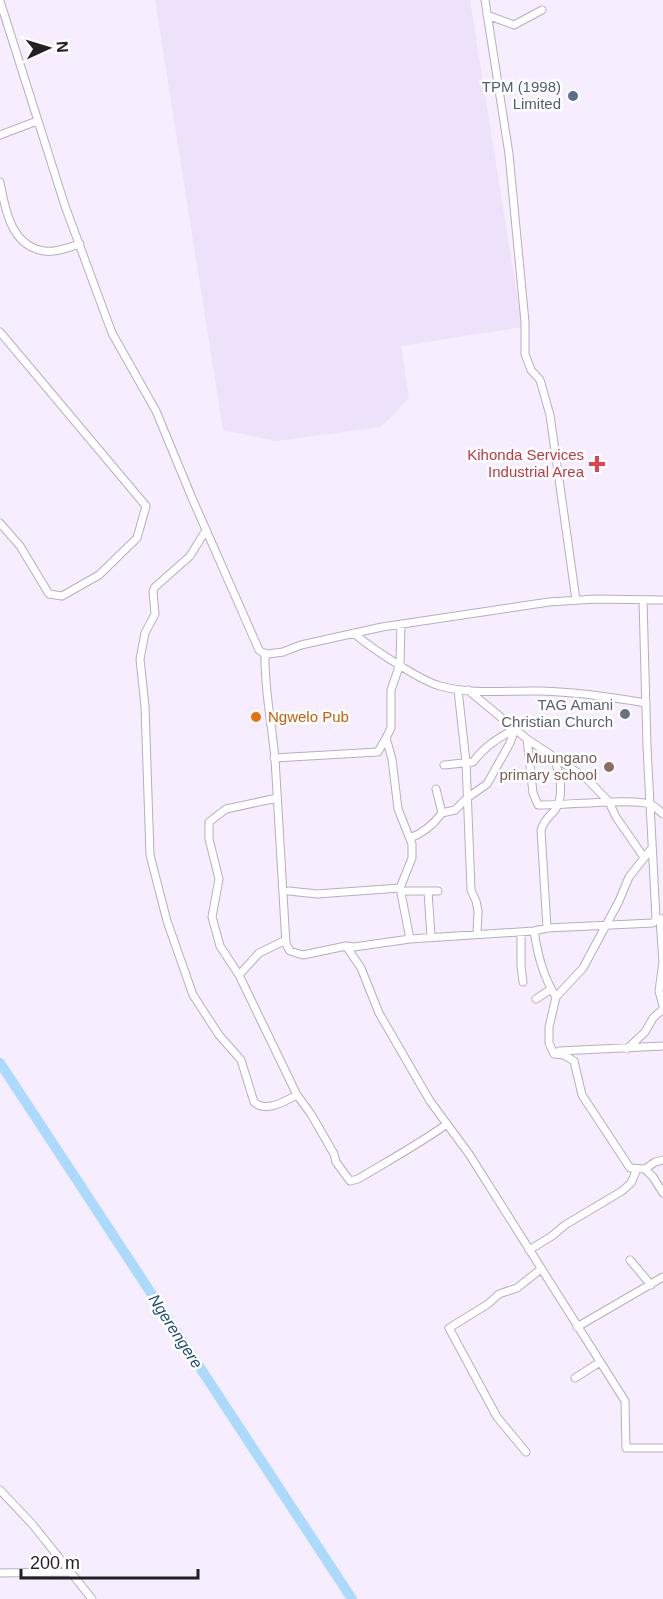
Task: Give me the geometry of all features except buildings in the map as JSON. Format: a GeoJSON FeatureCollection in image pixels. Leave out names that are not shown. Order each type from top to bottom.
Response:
{"type":"FeatureCollection","features":[{"type":"Feature","properties":{"kind":"street"},"geometry":{"type":"LineString","coordinates":[[485,0],[507,138],[525,322],[525,354],[542,386],[550,415],[576,600]]}},
{"type":"Feature","properties":{"kind":"street"},"geometry":{"type":"LineString","coordinates":[[0,1],[65,206],[112,333],[156,411],[259,650],[265,653],[283,652],[354,633],[401,624],[549,602],[663,600]]}},
{"type":"Feature","properties":{"kind":"street"},"geometry":{"type":"LineString","coordinates":[[487,15],[514,25],[542,10]]}},
{"type":"Feature","properties":{"kind":"street"},"geometry":{"type":"LineString","coordinates":[[0,135],[37,121]]}},
{"type":"Feature","properties":{"kind":"street"},"geometry":{"type":"LineString","coordinates":[[0,182],[14,232],[25,244],[44,252],[62,250],[80,244]]}},
{"type":"Feature","properties":{"kind":"street"},"geometry":{"type":"LineString","coordinates":[[0,332],[146,506],[137,538],[99,575],[62,596],[49,594],[20,546],[0,523]]}},
{"type":"Feature","properties":{"kind":"street"},"geometry":{"type":"LineString","coordinates":[[206,530],[190,556],[155,587],[153,591],[155,614],[142,643],[140,659],[145,706],[150,855],[167,921],[193,995],[219,1035],[241,1060],[255,1102],[260,1106],[277,1105],[297,1095]]}},
{"type":"Feature","properties":{"kind":"street"},"geometry":{"type":"LineString","coordinates":[[627,1049],[645,1032],[653,1018],[663,1008],[659,991],[663,962],[652,848],[644,600]]}},
{"type":"Feature","properties":{"kind":"street"},"geometry":{"type":"LineString","coordinates":[[274,758],[378,752],[391,728],[392,690],[400,664],[401,624]]}},
{"type":"Feature","properties":{"kind":"street"},"geometry":{"type":"LineString","coordinates":[[354,633],[368,646],[437,686],[458,690],[603,695],[646,703]]}},
{"type":"Feature","properties":{"kind":"street"},"geometry":{"type":"LineString","coordinates":[[265,653],[286,940],[290,951],[303,955],[346,946],[410,939],[534,932],[547,928],[653,923],[660,919]]}},
{"type":"Feature","properties":{"kind":"street"},"geometry":{"type":"LineString","coordinates":[[458,690],[466,764],[471,890],[478,911],[477,934]]}},
{"type":"Feature","properties":{"kind":"street"},"geometry":{"type":"LineString","coordinates":[[468,690],[527,739],[586,779],[609,802],[616,817],[643,856]]}},
{"type":"Feature","properties":{"kind":"street"},"geometry":{"type":"LineString","coordinates":[[410,838],[436,822],[442,813],[455,810],[487,784],[495,773],[515,729]]}},
{"type":"Feature","properties":{"kind":"street"},"geometry":{"type":"LineString","coordinates":[[444,765],[473,762],[494,740],[515,729]]}},
{"type":"Feature","properties":{"kind":"street"},"geometry":{"type":"LineString","coordinates":[[386,738],[392,759],[398,809],[410,838],[412,858],[403,890],[410,939]]}},
{"type":"Feature","properties":{"kind":"street"},"geometry":{"type":"LineString","coordinates":[[527,739],[533,793],[538,805],[557,806],[609,802],[650,804],[663,814]]}},
{"type":"Feature","properties":{"kind":"street"},"geometry":{"type":"LineString","coordinates":[[547,928],[541,830],[543,823],[557,806],[560,791],[559,776],[553,758]]}},
{"type":"Feature","properties":{"kind":"street"},"geometry":{"type":"LineString","coordinates":[[436,789],[442,813]]}},
{"type":"Feature","properties":{"kind":"street"},"geometry":{"type":"LineString","coordinates":[[277,798],[226,809],[209,822],[209,839],[219,879],[212,917],[220,946],[239,975],[297,1095],[350,1182],[427,1139],[447,1124]]}},
{"type":"Feature","properties":{"kind":"street"},"geometry":{"type":"LineString","coordinates":[[652,848],[643,856],[629,877],[619,902],[583,968],[556,998],[549,1027],[549,1043],[554,1054],[564,1055],[574,1061],[582,1095],[630,1168],[641,1169],[653,1177],[663,1193]]}},
{"type":"Feature","properties":{"kind":"street"},"geometry":{"type":"LineString","coordinates":[[289,891],[317,894],[403,890],[438,891]]}},
{"type":"Feature","properties":{"kind":"street"},"geometry":{"type":"LineString","coordinates":[[428,891],[431,938]]}},
{"type":"Feature","properties":{"kind":"street"},"geometry":{"type":"LineString","coordinates":[[521,932],[521,966],[524,982]]}},
{"type":"Feature","properties":{"kind":"street"},"geometry":{"type":"LineString","coordinates":[[534,932],[538,960],[556,998]]}},
{"type":"Feature","properties":{"kind":"street"},"geometry":{"type":"LineString","coordinates":[[239,975],[260,953],[286,940]]}},
{"type":"Feature","properties":{"kind":"street"},"geometry":{"type":"LineString","coordinates":[[346,946],[361,968],[379,1013],[397,1047],[430,1101],[470,1154],[625,1401],[626,1448],[663,1448]]}},
{"type":"Feature","properties":{"kind":"street"},"geometry":{"type":"LineString","coordinates":[[536,999],[551,989]]}},
{"type":"Feature","properties":{"kind":"street"},"geometry":{"type":"LineString","coordinates":[[553,1052],[663,1046]]}},
{"type":"Feature","properties":{"kind":"street"},"geometry":{"type":"LineString","coordinates":[[529,1250],[565,1225],[622,1191],[632,1183],[641,1169],[663,1160]]}},
{"type":"Feature","properties":{"kind":"street"},"geometry":{"type":"LineString","coordinates":[[630,1260],[651,1285]]}},
{"type":"Feature","properties":{"kind":"street"},"geometry":{"type":"LineString","coordinates":[[526,1452],[497,1417],[449,1328],[488,1304],[499,1294],[517,1288],[541,1269]]}},
{"type":"Feature","properties":{"kind":"street"},"geometry":{"type":"LineString","coordinates":[[577,1327],[663,1277]]}},
{"type":"Feature","properties":{"kind":"street"},"geometry":{"type":"LineString","coordinates":[[575,1378],[600,1362]]}},
{"type":"Feature","properties":{"kind":"street"},"geometry":{"type":"LineString","coordinates":[[0,1490],[33,1525],[92,1599]]}},
{"type":"Feature","properties":{"kind":"street"},"geometry":{"type":"LineString","coordinates":[[0,1573],[70,1572]]}},
{"type":"Feature","properties":{"kind":"shaded area"},"geometry":{"type":"Polygon","coordinates":[[[155,0],[470,0],[522,327],[401,346],[409,398],[381,427],[276,441],[223,430],[155,0]]]}},
{"type":"Feature","properties":{"kind":"waterway","name":"Ngerengere"},"geometry":{"type":"LineString","coordinates":[[0,1063],[352,1599]]}},
{"type":"Feature","properties":{"kind":"place","name":"TPM (1998) Limited"},"geometry":{"type":"Point","coordinates":[573,96]}},
{"type":"Feature","properties":{"kind":"place","name":"Kihonda Services Industrial Area"},"geometry":{"type":"Point","coordinates":[597,464]}},
{"type":"Feature","properties":{"kind":"place","name":"TAG Amani Christian Church"},"geometry":{"type":"Point","coordinates":[625,714]}},
{"type":"Feature","properties":{"kind":"place","name":"Ngwelo Pub"},"geometry":{"type":"Point","coordinates":[256,717]}},
{"type":"Feature","properties":{"kind":"place","name":"Muungano primary school"},"geometry":{"type":"Point","coordinates":[609,767]}}]}
